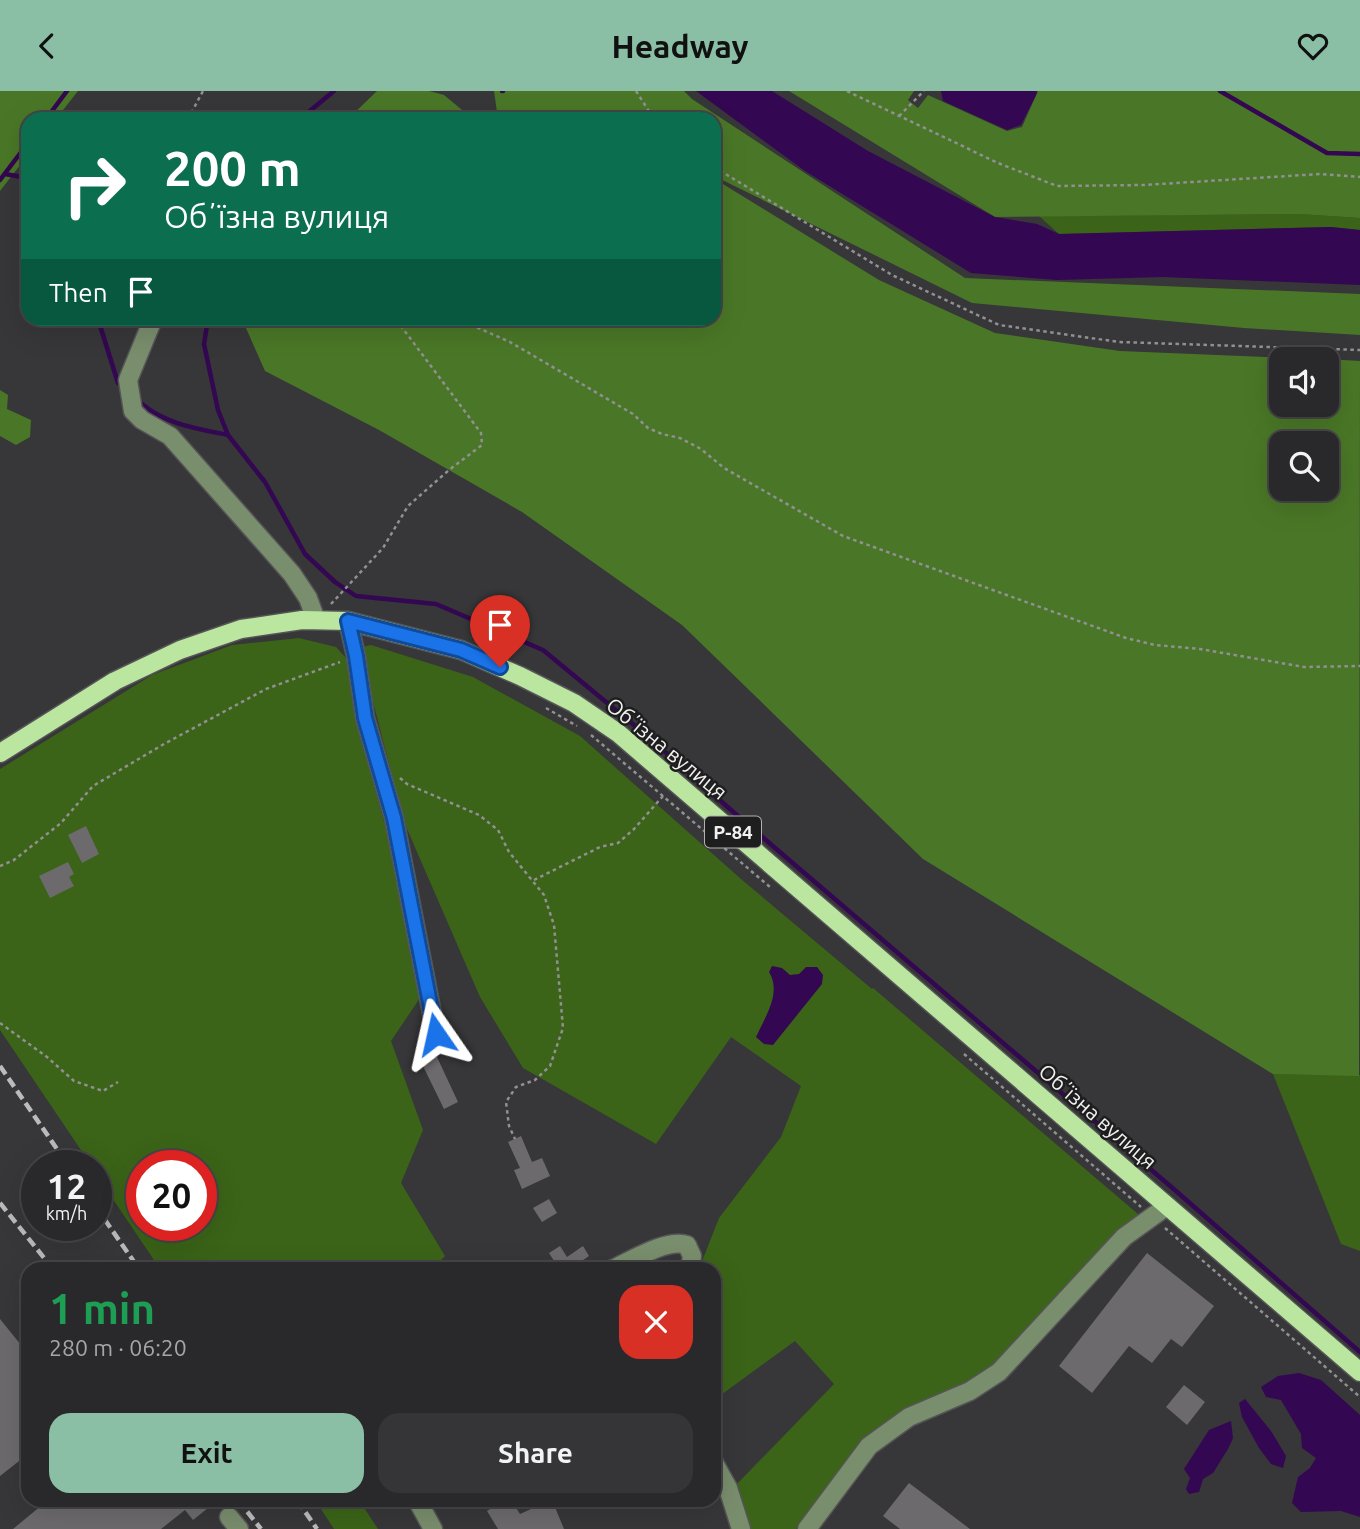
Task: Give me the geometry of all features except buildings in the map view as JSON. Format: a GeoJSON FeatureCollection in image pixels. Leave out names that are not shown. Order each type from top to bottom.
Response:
{"type":"FeatureCollection","features":[{"type":"Feature","properties":{"kind":"main road","name":"Обʼїзна вулиця"},"geometry":{"type":"LineString","coordinates":[[0,753],[115,681],[180,650],[241,629],[316,620],[348,621],[461,650],[574,703],[618,733],[1360,1372]]}},
{"type":"Feature","properties":{"kind":"street"},"geometry":{"type":"LineString","coordinates":[[150,326],[128,380],[133,411],[142,420],[170,436],[292,574],[308,599],[316,620]]}},
{"type":"Feature","properties":{"kind":"street"},"geometry":{"type":"LineString","coordinates":[[348,621],[365,718],[394,818],[436,1034]]}},
{"type":"Feature","properties":{"kind":"street"},"geometry":{"type":"LineString","coordinates":[[807,1529],[869,1446],[909,1417],[970,1391],[999,1372],[1124,1237],[1167,1206]]}},
{"type":"Feature","properties":{"kind":"street"},"geometry":{"type":"LineString","coordinates":[[627,1262],[678,1242],[687,1245],[691,1262]]}},
{"type":"Feature","properties":{"kind":"street"},"geometry":{"type":"LineString","coordinates":[[721,1475],[728,1487],[741,1529]]}},
{"type":"Feature","properties":{"kind":"street"},"geometry":{"type":"LineString","coordinates":[[421,1507],[433,1529]]}},
{"type":"Feature","properties":{"kind":"path"},"geometry":{"type":"LineString","coordinates":[[192,112],[203,91]]}},
{"type":"Feature","properties":{"kind":"path"},"geometry":{"type":"LineString","coordinates":[[636,91],[650,112]]}},
{"type":"Feature","properties":{"kind":"path"},"geometry":{"type":"LineString","coordinates":[[847,91],[998,163],[1057,186],[1144,185],[1320,174],[1360,177]]}},
{"type":"Feature","properties":{"kind":"path"},"geometry":{"type":"LineString","coordinates":[[899,116],[923,91]]}},
{"type":"Feature","properties":{"kind":"path"},"geometry":{"type":"LineString","coordinates":[[721,171],[892,275],[999,325],[1119,342],[1360,350]]}},
{"type":"Feature","properties":{"kind":"path"},"geometry":{"type":"LineString","coordinates":[[341,593],[383,548],[408,506],[482,445],[481,433],[401,326]]}},
{"type":"Feature","properties":{"kind":"path"},"geometry":{"type":"LineString","coordinates":[[473,326],[521,349],[633,414],[648,428],[680,438],[701,449],[724,468],[842,537],[1126,638],[1155,645],[1200,649],[1304,667],[1360,666]]}},
{"type":"Feature","properties":{"kind":"path"},"geometry":{"type":"LineString","coordinates":[[0,866],[14,860],[61,823],[93,786],[164,744],[266,689],[356,656]]}},
{"type":"Feature","properties":{"kind":"path"},"geometry":{"type":"LineString","coordinates":[[540,705],[586,731],[775,891]]}},
{"type":"Feature","properties":{"kind":"path"},"geometry":{"type":"LineString","coordinates":[[377,762],[407,784],[479,815],[498,830],[509,852],[544,895],[554,925],[563,1028],[550,1066],[535,1080],[516,1087],[506,1102],[509,1126],[515,1139]]}},
{"type":"Feature","properties":{"kind":"path"},"geometry":{"type":"LineString","coordinates":[[534,880],[600,847],[618,843],[663,796]]}},
{"type":"Feature","properties":{"kind":"path"},"geometry":{"type":"LineString","coordinates":[[0,1023],[47,1057],[74,1081],[103,1091],[118,1082]]}},
{"type":"Feature","properties":{"kind":"path"},"geometry":{"type":"LineString","coordinates":[[957,1047],[1360,1397]]}},
{"type":"Feature","properties":{"kind":"green space"},"geometry":{"type":"Polygon","coordinates":[[[0,91],[78,91],[62,112],[21,112],[21,164],[0,191],[0,91]]]}},
{"type":"Feature","properties":{"kind":"green space"},"geometry":{"type":"Polygon","coordinates":[[[377,91],[429,91],[444,95],[465,112],[355,112],[377,91]]]}},
{"type":"Feature","properties":{"kind":"green space"},"geometry":{"type":"Polygon","coordinates":[[[494,91],[684,91],[712,112],[497,112],[494,91]]]}},
{"type":"Feature","properties":{"kind":"green space"},"geometry":{"type":"Polygon","coordinates":[[[789,91],[914,91],[908,100],[918,108],[928,95],[1007,131],[1022,127],[1038,91],[1360,91],[1360,218],[1299,214],[995,217],[789,91]]]}},
{"type":"Feature","properties":{"kind":"green space"},"geometry":{"type":"Polygon","coordinates":[[[721,118],[965,278],[1360,294],[1360,335],[1244,328],[972,303],[721,179],[721,118]]]}},
{"type":"Feature","properties":{"kind":"green space"},"geometry":{"type":"Polygon","coordinates":[[[721,183],[879,280],[995,333],[1120,351],[1269,357],[1269,417],[1339,417],[1339,360],[1360,361],[1359,1076],[1273,1074],[923,859],[682,625],[522,512],[379,430],[265,371],[245,326],[721,326],[721,183]]]}},
{"type":"Feature","properties":{"kind":"green space"},"geometry":{"type":"Polygon","coordinates":[[[1300,214],[1360,218],[1360,230],[1331,227],[1059,234],[1039,216],[1300,214]]]}},
{"type":"Feature","properties":{"kind":"green space"},"geometry":{"type":"Polygon","coordinates":[[[0,390],[8,395],[7,409],[31,420],[30,437],[16,445],[0,436],[0,390]]]}},
{"type":"Feature","properties":{"kind":"green space"},"geometry":{"type":"Polygon","coordinates":[[[299,638],[336,647],[347,659],[356,722],[392,850],[420,998],[391,1041],[423,1130],[401,1183],[445,1256],[439,1262],[155,1262],[141,1241],[217,1241],[217,1150],[126,1150],[126,1219],[112,1198],[112,1150],[81,1150],[0,1030],[0,769],[152,675],[232,645],[299,638]]]}},
{"type":"Feature","properties":{"kind":"green space"},"geometry":{"type":"Polygon","coordinates":[[[371,645],[473,677],[580,736],[741,879],[1138,1214],[996,1367],[862,1443],[796,1529],[747,1529],[735,1486],[834,1384],[795,1341],[721,1395],[721,1262],[702,1262],[719,1218],[781,1137],[801,1086],[731,1037],[656,1144],[523,1068],[480,997],[404,822],[372,698],[362,647],[371,645]]]}},
{"type":"Feature","properties":{"kind":"green space"},"geometry":{"type":"Polygon","coordinates":[[[1273,1074],[1360,1075],[1360,1251],[1341,1244],[1273,1074]]]}},
{"type":"Feature","properties":{"kind":"green space"},"geometry":{"type":"Polygon","coordinates":[[[320,1507],[364,1507],[378,1529],[334,1529],[320,1507]]]}},
{"type":"Feature","properties":{"kind":"shaded area"},"geometry":{"type":"Polygon","coordinates":[[[696,91],[772,91],[868,151],[995,217],[1037,224],[1059,234],[1331,227],[1360,230],[1360,285],[1163,277],[1057,280],[971,273],[805,171],[696,91]]]}},
{"type":"Feature","properties":{"kind":"shaded area"},"geometry":{"type":"Polygon","coordinates":[[[941,91],[1037,93],[1021,125],[1007,130],[943,101],[941,91]]]}},
{"type":"Feature","properties":{"kind":"shaded area"},"geometry":{"type":"Polygon","coordinates":[[[772,966],[782,968],[790,975],[799,974],[806,967],[817,967],[823,975],[822,984],[773,1045],[764,1044],[756,1037],[773,997],[773,980],[769,972],[772,966]]]}},
{"type":"Feature","properties":{"kind":"shaded area"},"geometry":{"type":"Polygon","coordinates":[[[1299,1373],[1321,1380],[1360,1415],[1360,1517],[1341,1511],[1301,1512],[1292,1503],[1298,1477],[1310,1468],[1316,1458],[1302,1448],[1301,1434],[1281,1400],[1266,1397],[1261,1387],[1278,1376],[1299,1373]]]}},
{"type":"Feature","properties":{"kind":"shaded area"},"geometry":{"type":"Polygon","coordinates":[[[1245,1399],[1271,1431],[1286,1456],[1283,1468],[1271,1464],[1259,1448],[1242,1417],[1239,1403],[1245,1399]]]}},
{"type":"Feature","properties":{"kind":"shaded area"},"geometry":{"type":"Polygon","coordinates":[[[1231,1421],[1233,1438],[1228,1449],[1213,1473],[1203,1479],[1199,1492],[1189,1494],[1186,1489],[1190,1478],[1184,1469],[1209,1430],[1231,1421]]]}},
{"type":"Feature","properties":{"kind":"waterway"},"geometry":{"type":"LineString","coordinates":[[51,112],[67,91]]}},
{"type":"Feature","properties":{"kind":"waterway"},"geometry":{"type":"LineString","coordinates":[[308,112],[334,91]]}},
{"type":"Feature","properties":{"kind":"waterway"},"geometry":{"type":"LineString","coordinates":[[1220,91],[1327,153],[1360,154]]}},
{"type":"Feature","properties":{"kind":"waterway"},"geometry":{"type":"LineString","coordinates":[[0,180],[21,152]]}},
{"type":"Feature","properties":{"kind":"waterway"},"geometry":{"type":"LineString","coordinates":[[5,174],[21,177]]}},
{"type":"Feature","properties":{"kind":"waterway"},"geometry":{"type":"LineString","coordinates":[[100,326],[118,383]]}},
{"type":"Feature","properties":{"kind":"waterway"},"geometry":{"type":"LineString","coordinates":[[142,404],[172,421],[228,435],[218,410],[204,344],[207,326]]}},
{"type":"Feature","properties":{"kind":"waterway"},"geometry":{"type":"LineString","coordinates":[[228,435],[265,482],[305,554],[335,582],[356,596],[436,604],[543,650],[646,735],[1360,1352]]}},
{"type":"Feature","properties":{"kind":"railway"},"geometry":{"type":"LineString","coordinates":[[0,1066],[58,1150]]}},
{"type":"Feature","properties":{"kind":"railway"},"geometry":{"type":"LineString","coordinates":[[0,1203],[47,1262]]}},
{"type":"Feature","properties":{"kind":"railway"},"geometry":{"type":"LineString","coordinates":[[112,1230],[134,1262]]}},
{"type":"Feature","properties":{"kind":"railway"},"geometry":{"type":"LineString","coordinates":[[244,1507],[261,1529]]}},
{"type":"Feature","properties":{"kind":"railway"},"geometry":{"type":"LineString","coordinates":[[302,1507],[317,1529]]}},
{"type":"Feature","properties":{"kind":"route"},"geometry":{"type":"LineString","coordinates":[[436,1034],[394,818],[365,718],[348,621],[461,650],[500,667]]}}]}
